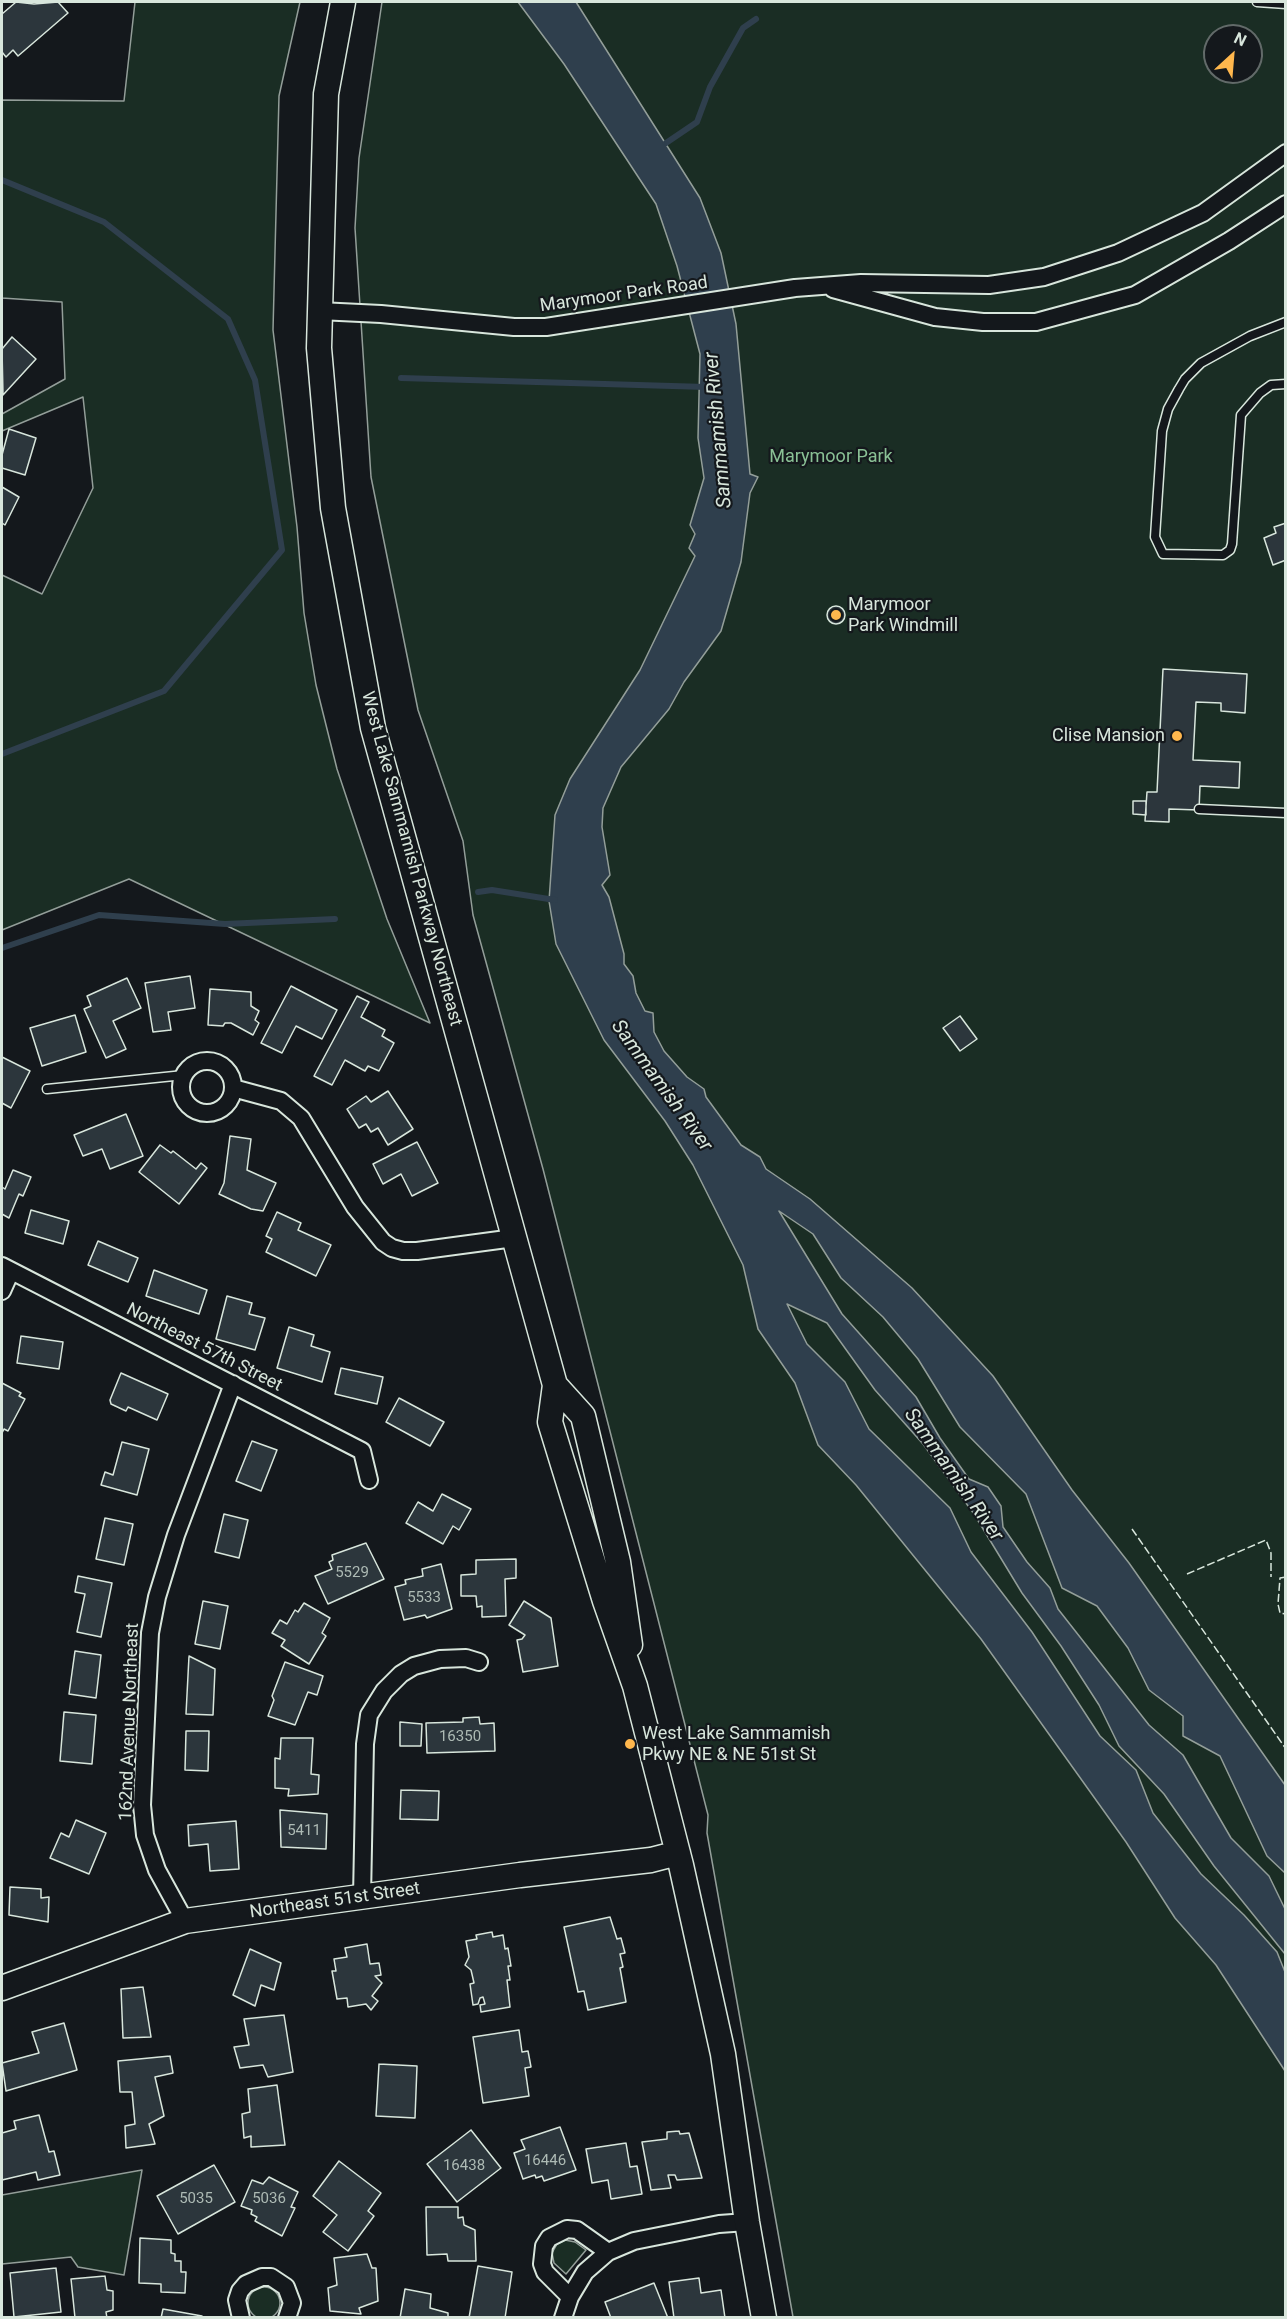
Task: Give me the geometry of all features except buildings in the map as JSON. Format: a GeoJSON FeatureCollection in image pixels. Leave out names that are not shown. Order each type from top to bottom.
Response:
{"type":"FeatureCollection","features":[{"type":"Feature","properties":{"kind":"main road","name":"West Lake Sammamish Parkway Northeast"},"geometry":{"type":"LineString","coordinates":[[343,2],[326,94],[319,310],[319,348],[333,508],[373,728],[555,1385],[550,1422],[605,1601],[635,1686],[678,1852],[723,2054],[747,2222],[764,2318]]}},
{"type":"Feature","properties":{"kind":"main road","name":"West Lake Sammamish Parkway Northeast"},"geometry":{"type":"LineString","coordinates":[[555,1385],[583,1416],[625,1597],[635,1686]]}},
{"type":"Feature","properties":{"kind":"main road","name":"Northeast 51st Street"},"geometry":{"type":"LineString","coordinates":[[2,1988],[185,1921],[651,1860],[678,1852]]}},
{"type":"Feature","properties":{"kind":"street","name":"Marymoor Park Road"},"geometry":{"type":"LineString","coordinates":[[319,310],[514,327],[582,324],[754,294],[861,283],[989,285],[1044,277],[1118,253],[1203,213],[1286,153]]}},
{"type":"Feature","properties":{"kind":"street","name":"Marymoor Park Road"},"geometry":{"type":"LineString","coordinates":[[826,287],[935,316],[983,322],[1036,322],[1135,295],[1229,241],[1286,204]]}},
{"type":"Feature","properties":{"kind":"street"},"geometry":{"type":"LineString","coordinates":[[212,1061],[227,1070],[234,1088],[230,1101],[217,1112],[201,1113],[187,1104],[182,1096],[181,1087],[184,1075],[194,1064],[212,1061]]}},
{"type":"Feature","properties":{"kind":"street"},"geometry":{"type":"LineString","coordinates":[[234,1088],[281,1101],[301,1118],[355,1207],[382,1242],[392,1248],[417,1251],[514,1238]]}},
{"type":"Feature","properties":{"kind":"street"},"geometry":{"type":"LineString","coordinates":[[2,1291],[6,1269]]}},
{"type":"Feature","properties":{"kind":"street","name":"Northeast 57th Street"},"geometry":{"type":"LineString","coordinates":[[6,1269],[362,1451],[369,1480]]}},
{"type":"Feature","properties":{"kind":"street","name":"162nd Avenue Northeast"},"geometry":{"type":"LineString","coordinates":[[185,1921],[157,1870],[145,1835],[142,1804],[150,1633],[157,1597],[176,1535],[233,1384]]}},
{"type":"Feature","properties":{"kind":"street"},"geometry":{"type":"LineString","coordinates":[[362,1897],[365,1744],[369,1715],[384,1691],[401,1674],[414,1666],[440,1659],[466,1658],[479,1662]]}},
{"type":"Feature","properties":{"kind":"street"},"geometry":{"type":"LineString","coordinates":[[563,2318],[570,2297],[585,2272],[608,2252],[634,2241],[719,2224],[747,2222]]}},
{"type":"Feature","properties":{"kind":"street"},"geometry":{"type":"LineString","coordinates":[[570,2297],[545,2272],[542,2264],[544,2246],[549,2238],[567,2229],[577,2230],[608,2252]]}},
{"type":"Feature","properties":{"kind":"street"},"geometry":{"type":"LineString","coordinates":[[241,2318],[237,2300],[240,2291],[246,2284],[262,2277],[271,2277],[286,2287],[292,2303],[287,2318]]}},
{"type":"Feature","properties":{"kind":"lane"},"geometry":{"type":"LineString","coordinates":[[1257,2],[1286,4]]}},
{"type":"Feature","properties":{"kind":"lane"},"geometry":{"type":"LineString","coordinates":[[1286,322],[1250,336],[1201,363],[1185,379],[1168,409],[1162,431],[1155,537],[1163,554],[1223,555],[1230,550],[1241,415],[1260,393],[1271,385],[1286,384]]}},
{"type":"Feature","properties":{"kind":"lane"},"geometry":{"type":"LineString","coordinates":[[1199,809],[1286,813]]}},
{"type":"Feature","properties":{"kind":"lane"},"geometry":{"type":"LineString","coordinates":[[48,1089],[184,1075]]}},
{"type":"Feature","properties":{"kind":"green space"},"geometry":{"type":"Polygon","coordinates":[[[135,2],[300,2],[279,96],[273,330],[297,527],[304,613],[316,685],[337,769],[387,919],[430,1023],[129,879],[2,930],[2,575],[42,594],[93,488],[83,397],[2,431],[2,414],[65,379],[62,302],[2,298],[2,100],[124,101],[135,2]]]}},
{"type":"Feature","properties":{"kind":"green space","name":"Marymoor Park"},"geometry":{"type":"Polygon","coordinates":[[[382,2],[1285,2],[1285,2317],[793,2317],[707,1833],[708,1815],[543,1169],[473,915],[463,841],[418,710],[371,477],[355,228],[359,158],[382,2]]]}},
{"type":"Feature","properties":{"kind":"green space"},"geometry":{"type":"Polygon","coordinates":[[[142,2170],[124,2275],[78,2267],[71,2257],[2,2264],[2,2195],[142,2170]]]}},
{"type":"Feature","properties":{"kind":"green space"},"geometry":{"type":"Polygon","coordinates":[[[565,2240],[575,2242],[586,2250],[566,2274],[554,2263],[552,2253],[557,2244],[565,2240]]]}},
{"type":"Feature","properties":{"kind":"green space"},"geometry":{"type":"Polygon","coordinates":[[[264,2287],[276,2291],[280,2303],[276,2315],[264,2319],[252,2315],[248,2303],[252,2291],[264,2287]]]}},
{"type":"Feature","properties":{"kind":"water","name":"Sammamish River"},"geometry":{"type":"Polygon","coordinates":[[[518,2],[576,2],[700,198],[721,253],[736,324],[750,474],[758,477],[750,493],[741,562],[721,631],[684,682],[669,709],[621,767],[603,808],[602,827],[610,875],[602,885],[609,897],[624,954],[624,964],[633,976],[636,993],[645,1011],[653,1013],[654,1032],[664,1051],[687,1077],[704,1089],[706,1097],[741,1145],[760,1157],[766,1169],[810,1199],[912,1288],[993,1376],[1072,1490],[1129,1563],[1285,1785],[1285,1873],[1267,1856],[1220,1756],[1183,1736],[1183,1716],[1149,1690],[1128,1648],[1097,1606],[1062,1588],[1026,1494],[960,1427],[918,1359],[883,1317],[841,1278],[813,1234],[779,1211],[842,1314],[916,1397],[940,1438],[969,1479],[988,1487],[1001,1506],[1003,1527],[1027,1562],[1050,1588],[1058,1609],[1149,1725],[1183,1755],[1231,1838],[1269,1876],[1285,1909],[1285,1954],[1214,1866],[1164,1794],[1119,1746],[1099,1705],[1061,1646],[1022,1593],[974,1514],[923,1444],[875,1390],[827,1323],[787,1304],[807,1344],[845,1382],[869,1429],[950,1508],[971,1552],[1032,1632],[1100,1736],[1136,1770],[1153,1813],[1201,1874],[1244,1915],[1277,1952],[1285,1972],[1285,2071],[1216,1965],[1175,1918],[1126,1842],[981,1639],[856,1485],[818,1445],[795,1383],[758,1329],[743,1265],[693,1165],[665,1121],[604,1040],[556,944],[549,901],[555,815],[570,779],[640,670],[695,556],[689,548],[695,534],[690,525],[704,478],[698,438],[700,354],[677,266],[656,204],[564,64],[518,2]]]}},
{"type":"Feature","properties":{"kind":"waterway"},"geometry":{"type":"LineString","coordinates":[[666,143],[697,122],[710,87],[743,28],[756,19]]}},
{"type":"Feature","properties":{"kind":"waterway"},"geometry":{"type":"LineString","coordinates":[[2,180],[104,222],[228,319],[255,380],[282,550],[164,691],[2,754]]}},
{"type":"Feature","properties":{"kind":"waterway","name":"Sammamish River"},"geometry":{"type":"LineString","coordinates":[[401,378],[706,387]]}},
{"type":"Feature","properties":{"kind":"waterway"},"geometry":{"type":"LineString","coordinates":[[478,892],[492,890],[555,900]]}},
{"type":"Feature","properties":{"kind":"waterway"},"geometry":{"type":"LineString","coordinates":[[2,948],[99,915],[225,924],[335,919]]}},
{"type":"Feature","properties":{"kind":"fence"},"geometry":{"type":"LineString","coordinates":[[1132,1529],[1286,1749]]}},
{"type":"Feature","properties":{"kind":"fence"},"geometry":{"type":"LineString","coordinates":[[1187,1574],[1266,1540],[1271,1553],[1271,1577]]}},
{"type":"Feature","properties":{"kind":"fence"},"geometry":{"type":"LineString","coordinates":[[1286,1577],[1280,1578],[1278,1604],[1280,1613],[1286,1614]]}},
{"type":"Feature","properties":{"kind":"place","name":"Marymoor Park Windmill"},"geometry":{"type":"Point","coordinates":[836,615]}},
{"type":"Feature","properties":{"kind":"place","name":"Clise Mansion"},"geometry":{"type":"Point","coordinates":[1177,736]}},
{"type":"Feature","properties":{"kind":"place","name":"West Lake Sammamish Pkwy NE & NE 51st St"},"geometry":{"type":"Point","coordinates":[630,1744]}}]}
